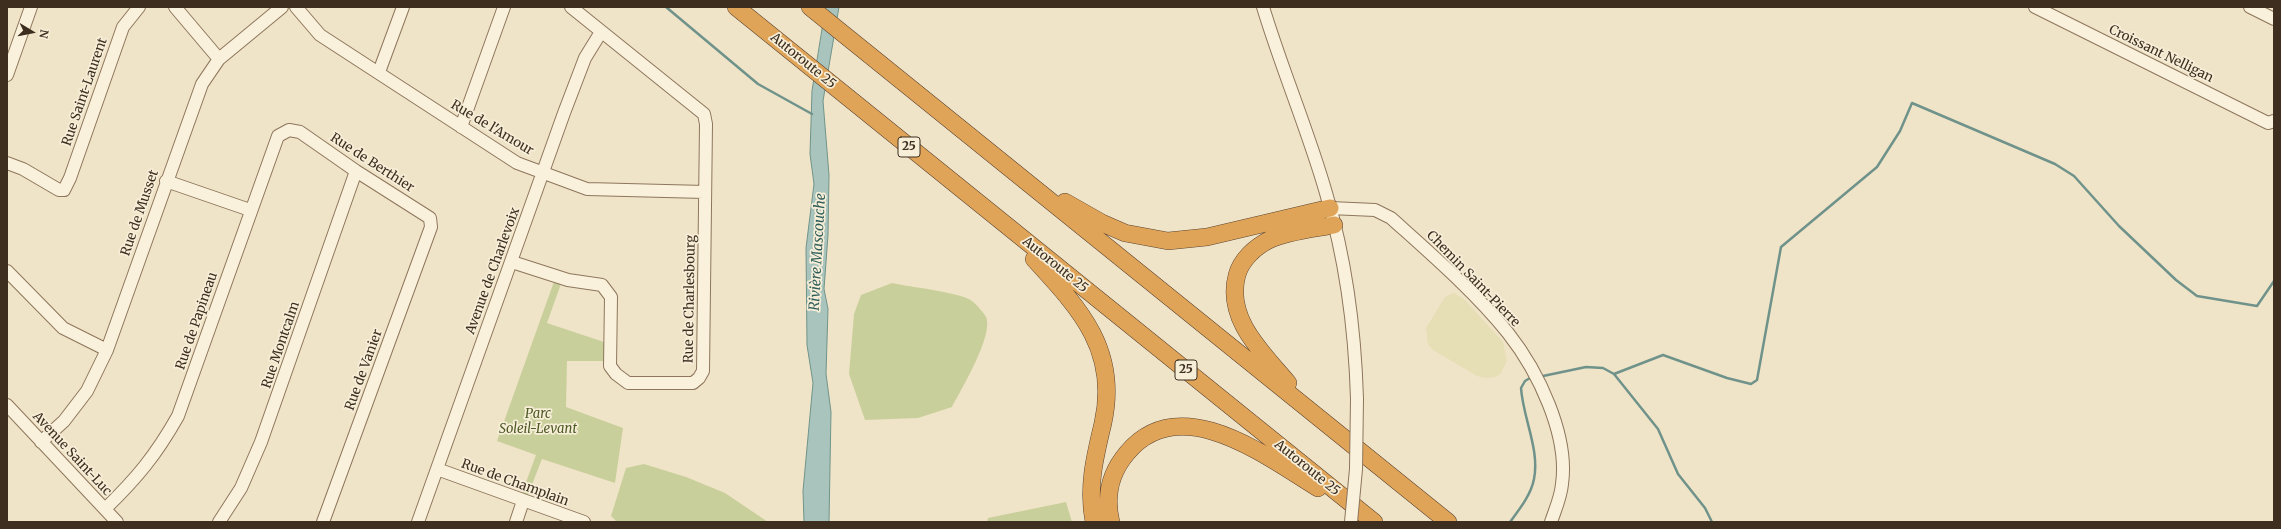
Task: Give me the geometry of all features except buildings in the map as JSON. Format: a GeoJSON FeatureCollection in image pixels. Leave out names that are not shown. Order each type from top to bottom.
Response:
{"type":"FeatureCollection","features":[{"type":"Feature","properties":{"kind":"highway","name":"Autoroute 25"},"geometry":{"type":"LineString","coordinates":[[736,7],[1373,522]]}},
{"type":"Feature","properties":{"kind":"highway"},"geometry":{"type":"LineString","coordinates":[[810,7],[1448,522]]}},
{"type":"Feature","properties":{"kind":"highway"},"geometry":{"type":"LineString","coordinates":[[1008,167],[1102,223],[1124,233],[1158,240],[1178,241],[1207,237],[1330,208]]}},
{"type":"Feature","properties":{"kind":"highway"},"geometry":{"type":"LineString","coordinates":[[998,219],[1073,302],[1090,327],[1101,351],[1106,369],[1107,389],[1091,487],[1094,522]]}},
{"type":"Feature","properties":{"kind":"highway"},"geometry":{"type":"LineString","coordinates":[[1309,410],[1257,346],[1244,326],[1236,306],[1235,288],[1241,265],[1259,246],[1282,236],[1334,225]]}},
{"type":"Feature","properties":{"kind":"highway"},"geometry":{"type":"LineString","coordinates":[[1111,522],[1109,508],[1110,486],[1122,459],[1136,444],[1151,434],[1170,429],[1186,428],[1218,433],[1250,446],[1373,522]]}},
{"type":"Feature","properties":{"kind":"street"},"geometry":{"type":"LineString","coordinates":[[7,75],[31,7]]}},
{"type":"Feature","properties":{"kind":"street","name":"Rue Saint-Laurent"},"geometry":{"type":"LineString","coordinates":[[7,163],[23,169],[59,190],[64,190],[70,178],[121,33],[132,14],[139,7]]}},
{"type":"Feature","properties":{"kind":"street"},"geometry":{"type":"LineString","coordinates":[[175,7],[220,59]]}},
{"type":"Feature","properties":{"kind":"street","name":"Rue de Musset"},"geometry":{"type":"LineString","coordinates":[[42,442],[64,421],[87,391],[106,350],[202,84],[220,59],[282,7]]}},
{"type":"Feature","properties":{"kind":"street","name":"Rue de l'Amour"},"geometry":{"type":"LineString","coordinates":[[296,7],[320,35],[517,163],[587,189],[705,192]]}},
{"type":"Feature","properties":{"kind":"street"},"geometry":{"type":"LineString","coordinates":[[379,72],[403,7]]}},
{"type":"Feature","properties":{"kind":"street"},"geometry":{"type":"LineString","coordinates":[[462,128],[504,7]]}},
{"type":"Feature","properties":{"kind":"street","name":"Rue de Charlesbourg"},"geometry":{"type":"LineString","coordinates":[[512,262],[568,280],[602,285],[611,297],[610,366],[622,379],[628,382],[693,383],[699,378],[703,371],[706,124],[704,114],[571,7]]}},
{"type":"Feature","properties":{"kind":"street"},"geometry":{"type":"LineString","coordinates":[[1263,7],[1304,124],[1330,208],[1350,314],[1357,399],[1356,469],[1351,522]]}},
{"type":"Feature","properties":{"kind":"street","name":"Croissant Nelligan"},"geometry":{"type":"LineString","coordinates":[[2035,7],[2268,123],[2274,121]]}},
{"type":"Feature","properties":{"kind":"street"},"geometry":{"type":"LineString","coordinates":[[2250,7],[2274,19]]}},
{"type":"Feature","properties":{"kind":"street","name":"Avenue de Charlevoix"},"geometry":{"type":"LineString","coordinates":[[418,522],[585,58],[601,32]]}},
{"type":"Feature","properties":{"kind":"street","name":"Rue de Berthier"},"geometry":{"type":"LineString","coordinates":[[289,130],[300,132],[356,171],[423,212],[430,218],[431,227]]}},
{"type":"Feature","properties":{"kind":"street","name":"Rue de Papineau"},"geometry":{"type":"LineString","coordinates":[[105,509],[133,482],[158,451],[178,416],[250,210],[278,136],[289,130]]}},
{"type":"Feature","properties":{"kind":"street","name":"Rue Montcalm"},"geometry":{"type":"LineString","coordinates":[[219,522],[241,488],[261,442],[356,171]]}},
{"type":"Feature","properties":{"kind":"street"},"geometry":{"type":"LineString","coordinates":[[166,181],[250,210]]}},
{"type":"Feature","properties":{"kind":"street","name":"Chemin Saint-Pierre"},"geometry":{"type":"LineString","coordinates":[[1330,208],[1375,210],[1391,218],[1487,311],[1519,349],[1544,396],[1560,440],[1563,464],[1562,485],[1551,522]]}},
{"type":"Feature","properties":{"kind":"street"},"geometry":{"type":"LineString","coordinates":[[1334,225],[1348,210]]}},
{"type":"Feature","properties":{"kind":"street","name":"Rue de Vanier"},"geometry":{"type":"LineString","coordinates":[[323,522],[431,227]]}},
{"type":"Feature","properties":{"kind":"street"},"geometry":{"type":"LineString","coordinates":[[7,271],[63,328],[106,350]]}},
{"type":"Feature","properties":{"kind":"street","name":"Avenue Saint-Luc"},"geometry":{"type":"LineString","coordinates":[[7,405],[117,522]]}},
{"type":"Feature","properties":{"kind":"street","name":"Rue de Champlain"},"geometry":{"type":"LineString","coordinates":[[437,469],[584,522]]}},
{"type":"Feature","properties":{"kind":"street"},"geometry":{"type":"LineString","coordinates":[[516,522],[523,501]]}},
{"type":"Feature","properties":{"kind":"shaded area"},"geometry":{"type":"Polygon","coordinates":[[[1454,293],[1464,299],[1503,342],[1507,361],[1501,373],[1496,377],[1485,378],[1477,376],[1433,350],[1428,344],[1426,328],[1445,297],[1454,293]]]}},
{"type":"Feature","properties":{"kind":"green space","name":"Parc Soleil-Levant"},"geometry":{"type":"Polygon","coordinates":[[[556,276],[563,278],[547,323],[604,342],[612,342],[612,361],[567,361],[566,407],[623,428],[615,483],[542,459],[528,495],[522,493],[536,455],[497,441],[556,276]]]}},
{"type":"Feature","properties":{"kind":"green space"},"geometry":{"type":"Polygon","coordinates":[[[892,283],[946,292],[972,301],[986,317],[987,325],[985,336],[969,376],[952,407],[918,418],[865,420],[849,374],[854,314],[861,295],[892,283]]]}},
{"type":"Feature","properties":{"kind":"green space"},"geometry":{"type":"Polygon","coordinates":[[[644,464],[686,477],[725,493],[768,522],[617,522],[611,516],[626,468],[644,464]]]}},
{"type":"Feature","properties":{"kind":"green space"},"geometry":{"type":"Polygon","coordinates":[[[1066,502],[1072,522],[987,522],[988,518],[1066,502]]]}},
{"type":"Feature","properties":{"kind":"water","name":"Rivière Mascouche"},"geometry":{"type":"Polygon","coordinates":[[[826,7],[839,7],[823,101],[829,175],[828,235],[824,289],[828,309],[826,374],[831,412],[829,522],[804,522],[803,491],[813,383],[807,345],[806,248],[814,184],[810,154],[812,91],[826,7]]]}},
{"type":"Feature","properties":{"kind":"waterway"},"geometry":{"type":"LineString","coordinates":[[666,7],[758,84],[812,114]]}},
{"type":"Feature","properties":{"kind":"waterway"},"geometry":{"type":"LineString","coordinates":[[1614,374],[1663,355],[1727,378],[1751,384],[1757,380],[1781,247],[1877,167],[1900,131],[1912,103],[2055,164],[2074,176],[2119,226],[2176,280],[2197,296],[2257,306],[2274,281]]}},
{"type":"Feature","properties":{"kind":"waterway"},"geometry":{"type":"LineString","coordinates":[[1543,376],[1586,367],[1603,368],[1614,374],[1658,429],[1678,474],[1705,508],[1712,522]]}},
{"type":"Feature","properties":{"kind":"waterway"},"geometry":{"type":"LineString","coordinates":[[1510,522],[1521,507],[1534,479],[1535,457],[1522,399],[1521,388],[1525,381],[1530,378]]}}]}
